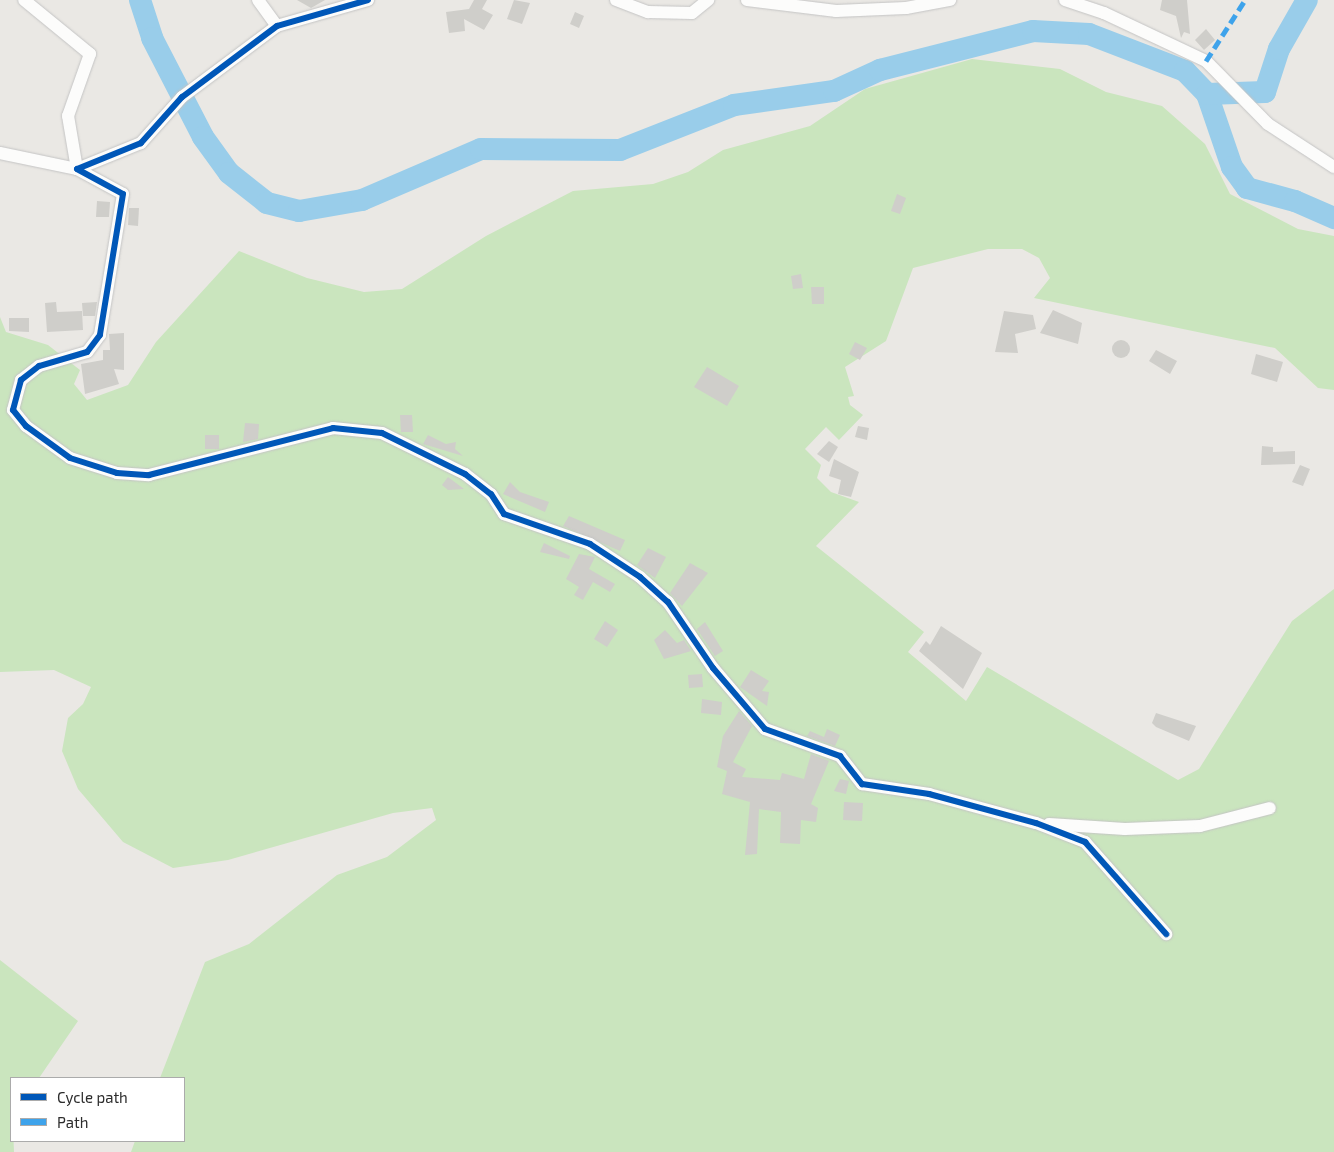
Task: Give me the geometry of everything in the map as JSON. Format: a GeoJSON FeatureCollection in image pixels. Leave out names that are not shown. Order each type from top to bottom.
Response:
{"type":"FeatureCollection","features":[{"type":"Feature","properties":{"kind":"street"},"geometry":{"type":"LineString","coordinates":[[24,0],[90,54],[68,116],[77,169]]}},
{"type":"Feature","properties":{"kind":"street"},"geometry":{"type":"LineString","coordinates":[[258,0],[277,26]]}},
{"type":"Feature","properties":{"kind":"street"},"geometry":{"type":"LineString","coordinates":[[77,169],[142,143],[182,97],[277,26],[368,0]]}},
{"type":"Feature","properties":{"kind":"street"},"geometry":{"type":"LineString","coordinates":[[616,0],[648,12],[692,13],[708,0]]}},
{"type":"Feature","properties":{"kind":"street"},"geometry":{"type":"LineString","coordinates":[[747,0],[836,11],[906,8],[950,0]]}},
{"type":"Feature","properties":{"kind":"street"},"geometry":{"type":"LineString","coordinates":[[1065,0],[1104,13],[1206,61],[1268,124],[1334,167]]}},
{"type":"Feature","properties":{"kind":"street"},"geometry":{"type":"LineString","coordinates":[[0,154],[77,169],[123,194],[100,335],[87,352],[40,366],[21,380],[14,395],[13,410],[42,441],[99,469],[149,475],[334,428],[382,433],[465,474],[491,494],[504,514],[590,544],[640,577],[668,602],[713,668],[765,729],[840,756],[862,784],[929,794],[1036,823],[1085,842],[1166,934]]}},
{"type":"Feature","properties":{"kind":"street"},"geometry":{"type":"LineString","coordinates":[[1036,823],[1124,830],[1200,826],[1270,808]]}},
{"type":"Feature","properties":{"kind":"green space"},"geometry":{"type":"Polygon","coordinates":[[[972,59],[1060,69],[1106,92],[1162,106],[1205,144],[1230,194],[1298,229],[1334,236],[1334,390],[1318,388],[1275,348],[1034,298],[1050,278],[1039,258],[1022,249],[988,249],[913,268],[886,341],[845,367],[854,396],[848,397],[850,405],[863,415],[839,440],[826,427],[805,449],[821,465],[817,478],[831,492],[859,502],[816,546],[924,632],[908,652],[966,701],[987,667],[1178,780],[1199,769],[1292,621],[1334,589],[1334,1152],[131,1152],[135,1142],[185,1142],[185,1077],[160,1077],[205,962],[249,944],[337,875],[387,857],[436,820],[432,808],[393,813],[228,860],[173,868],[123,842],[78,789],[62,751],[68,718],[83,704],[91,687],[54,670],[0,672],[0,317],[6,332],[48,345],[80,370],[74,384],[87,400],[128,385],[156,342],[239,251],[307,278],[364,292],[402,289],[486,236],[573,191],[653,184],[688,172],[723,150],[810,126],[865,89],[972,59]]]}},
{"type":"Feature","properties":{"kind":"green space"},"geometry":{"type":"Polygon","coordinates":[[[0,960],[78,1021],[40,1077],[10,1077],[10,1142],[14,1142],[14,1152],[0,1152],[0,960]]]}},
{"type":"Feature","properties":{"kind":"building"},"geometry":{"type":"Polygon","coordinates":[[[297,0],[325,0],[311,8],[297,0]]]}},
{"type":"Feature","properties":{"kind":"building"},"geometry":{"type":"Polygon","coordinates":[[[474,0],[487,0],[482,9],[493,15],[484,30],[464,19],[465,31],[449,33],[446,12],[469,9],[474,0]]]}},
{"type":"Feature","properties":{"kind":"building"},"geometry":{"type":"Polygon","coordinates":[[[514,0],[530,3],[522,24],[507,19],[514,0]]]}},
{"type":"Feature","properties":{"kind":"building"},"geometry":{"type":"Polygon","coordinates":[[[1162,0],[1187,0],[1190,34],[1184,32],[1181,38],[1176,16],[1160,10],[1162,0]]]}},
{"type":"Feature","properties":{"kind":"building"},"geometry":{"type":"Polygon","coordinates":[[[575,12],[584,16],[579,28],[570,24],[575,12]]]}},
{"type":"Feature","properties":{"kind":"building"},"geometry":{"type":"Polygon","coordinates":[[[1206,29],[1215,40],[1204,50],[1195,40],[1206,29]]]}},
{"type":"Feature","properties":{"kind":"building"},"geometry":{"type":"Polygon","coordinates":[[[897,194],[906,198],[900,214],[891,211],[897,194]]]}},
{"type":"Feature","properties":{"kind":"building"},"geometry":{"type":"Polygon","coordinates":[[[97,201],[110,202],[109,217],[96,217],[97,201]]]}},
{"type":"Feature","properties":{"kind":"building"},"geometry":{"type":"Polygon","coordinates":[[[129,208],[139,208],[138,226],[128,225],[129,208]]]}},
{"type":"Feature","properties":{"kind":"building"},"geometry":{"type":"Polygon","coordinates":[[[801,274],[803,288],[793,289],[791,276],[801,274]]]}},
{"type":"Feature","properties":{"kind":"building"},"geometry":{"type":"Polygon","coordinates":[[[811,287],[824,287],[824,304],[812,304],[811,287]]]}},
{"type":"Feature","properties":{"kind":"building"},"geometry":{"type":"Polygon","coordinates":[[[56,302],[57,312],[82,311],[83,330],[47,332],[45,303],[56,302]]]}},
{"type":"Feature","properties":{"kind":"building"},"geometry":{"type":"Polygon","coordinates":[[[97,302],[95,316],[83,316],[82,303],[97,302]]]}},
{"type":"Feature","properties":{"kind":"building"},"geometry":{"type":"Polygon","coordinates":[[[1053,310],[1082,323],[1078,344],[1040,333],[1053,310]]]}},
{"type":"Feature","properties":{"kind":"building"},"geometry":{"type":"Polygon","coordinates":[[[1004,311],[1033,315],[1036,329],[1015,334],[1018,353],[995,352],[1004,311]]]}},
{"type":"Feature","properties":{"kind":"building"},"geometry":{"type":"Polygon","coordinates":[[[9,318],[29,318],[29,332],[9,331],[9,318]]]}},
{"type":"Feature","properties":{"kind":"building"},"geometry":{"type":"Polygon","coordinates":[[[124,333],[124,370],[114,369],[119,384],[85,394],[81,364],[103,360],[103,350],[110,350],[109,334],[124,333]]]}},
{"type":"Feature","properties":{"kind":"building"},"geometry":{"type":"Polygon","coordinates":[[[1121,340],[1128,342],[1130,349],[1128,356],[1121,358],[1114,356],[1112,349],[1114,342],[1121,340]]]}},
{"type":"Feature","properties":{"kind":"building"},"geometry":{"type":"Polygon","coordinates":[[[855,342],[867,348],[860,360],[849,354],[855,342]]]}},
{"type":"Feature","properties":{"kind":"building"},"geometry":{"type":"Polygon","coordinates":[[[1156,350],[1177,361],[1170,374],[1149,361],[1156,350]]]}},
{"type":"Feature","properties":{"kind":"building"},"geometry":{"type":"Polygon","coordinates":[[[1256,354],[1283,362],[1277,382],[1251,374],[1256,354]]]}},
{"type":"Feature","properties":{"kind":"building"},"geometry":{"type":"Polygon","coordinates":[[[707,367],[739,386],[727,406],[694,387],[707,367]]]}},
{"type":"Feature","properties":{"kind":"building"},"geometry":{"type":"Polygon","coordinates":[[[400,415],[412,415],[413,432],[401,432],[400,415]]]}},
{"type":"Feature","properties":{"kind":"building"},"geometry":{"type":"Polygon","coordinates":[[[245,423],[259,424],[258,439],[243,442],[245,423]]]}},
{"type":"Feature","properties":{"kind":"building"},"geometry":{"type":"Polygon","coordinates":[[[858,426],[869,428],[867,440],[855,437],[858,426]]]}},
{"type":"Feature","properties":{"kind":"building"},"geometry":{"type":"Polygon","coordinates":[[[205,435],[219,435],[219,449],[205,449],[205,435]]]}},
{"type":"Feature","properties":{"kind":"building"},"geometry":{"type":"Polygon","coordinates":[[[428,435],[446,444],[456,442],[455,449],[463,456],[423,444],[428,435]]]}},
{"type":"Feature","properties":{"kind":"building"},"geometry":{"type":"Polygon","coordinates":[[[829,441],[838,447],[829,462],[817,454],[829,441]]]}},
{"type":"Feature","properties":{"kind":"building"},"geometry":{"type":"Polygon","coordinates":[[[1262,446],[1273,447],[1273,452],[1295,451],[1295,464],[1261,465],[1262,446]]]}},
{"type":"Feature","properties":{"kind":"building"},"geometry":{"type":"Polygon","coordinates":[[[834,459],[859,472],[851,497],[838,494],[841,480],[829,476],[834,459]]]}},
{"type":"Feature","properties":{"kind":"building"},"geometry":{"type":"Polygon","coordinates":[[[1300,465],[1310,469],[1303,486],[1292,482],[1300,465]]]}},
{"type":"Feature","properties":{"kind":"building"},"geometry":{"type":"Polygon","coordinates":[[[448,477],[464,489],[448,490],[442,485],[448,477]]]}},
{"type":"Feature","properties":{"kind":"building"},"geometry":{"type":"Polygon","coordinates":[[[510,482],[520,492],[549,502],[545,512],[503,494],[510,482]]]}},
{"type":"Feature","properties":{"kind":"building"},"geometry":{"type":"Polygon","coordinates":[[[569,516],[625,540],[620,551],[563,526],[569,516]]]}},
{"type":"Feature","properties":{"kind":"building"},"geometry":{"type":"Polygon","coordinates":[[[544,543],[570,556],[569,559],[540,552],[544,543]]]}},
{"type":"Feature","properties":{"kind":"building"},"geometry":{"type":"Polygon","coordinates":[[[648,548],[666,557],[655,578],[637,565],[648,548]]]}},
{"type":"Feature","properties":{"kind":"building"},"geometry":{"type":"Polygon","coordinates":[[[579,554],[595,557],[589,569],[615,584],[610,592],[593,582],[583,600],[574,595],[579,587],[566,579],[579,554]]]}},
{"type":"Feature","properties":{"kind":"building"},"geometry":{"type":"Polygon","coordinates":[[[690,563],[708,573],[682,606],[670,593],[690,563]]]}},
{"type":"Feature","properties":{"kind":"building"},"geometry":{"type":"Polygon","coordinates":[[[605,621],[618,630],[607,647],[594,639],[605,621]]]}},
{"type":"Feature","properties":{"kind":"building"},"geometry":{"type":"Polygon","coordinates":[[[705,622],[723,651],[715,656],[697,629],[705,622]]]}},
{"type":"Feature","properties":{"kind":"building"},"geometry":{"type":"Polygon","coordinates":[[[941,626],[982,653],[963,689],[919,651],[926,641],[930,645],[941,626]]]}},
{"type":"Feature","properties":{"kind":"building"},"geometry":{"type":"Polygon","coordinates":[[[665,630],[677,643],[684,640],[691,651],[664,659],[654,640],[665,630]]]}},
{"type":"Feature","properties":{"kind":"building"},"geometry":{"type":"Polygon","coordinates":[[[751,670],[769,681],[762,691],[769,692],[767,706],[740,687],[751,670]]]}},
{"type":"Feature","properties":{"kind":"building"},"geometry":{"type":"Polygon","coordinates":[[[702,674],[703,687],[689,688],[688,675],[702,674]]]}},
{"type":"Feature","properties":{"kind":"building"},"geometry":{"type":"Polygon","coordinates":[[[702,699],[722,702],[721,715],[701,713],[702,699]]]}},
{"type":"Feature","properties":{"kind":"building"},"geometry":{"type":"Polygon","coordinates":[[[739,711],[752,726],[733,762],[746,769],[742,777],[780,780],[782,773],[804,779],[811,754],[829,761],[811,804],[818,808],[816,822],[801,820],[800,844],[780,843],[781,812],[759,809],[757,854],[745,855],[750,802],[722,794],[727,771],[717,767],[723,736],[739,711]]]}},
{"type":"Feature","properties":{"kind":"building"},"geometry":{"type":"Polygon","coordinates":[[[1156,713],[1196,726],[1189,741],[1156,727],[1152,723],[1156,713]]]}},
{"type":"Feature","properties":{"kind":"building"},"geometry":{"type":"Polygon","coordinates":[[[827,729],[840,735],[835,746],[807,736],[810,731],[824,737],[827,729]]]}},
{"type":"Feature","properties":{"kind":"building"},"geometry":{"type":"Polygon","coordinates":[[[840,779],[849,781],[846,794],[834,791],[840,779]]]}},
{"type":"Feature","properties":{"kind":"building"},"geometry":{"type":"Polygon","coordinates":[[[844,802],[863,803],[862,821],[843,820],[844,802]]]}},
{"type":"Feature","properties":{"kind":"waterway"},"geometry":{"type":"LineString","coordinates":[[140,0],[152,38],[203,137],[229,173],[267,203],[299,211],[362,200],[481,149],[620,150],[734,105],[834,91],[880,70],[1033,31],[1089,34],[1185,71],[1207,94],[1232,167],[1247,188],[1295,201],[1334,218]]}},
{"type":"Feature","properties":{"kind":"waterway"},"geometry":{"type":"LineString","coordinates":[[1207,94],[1265,92],[1279,49],[1307,0]]}},
{"type":"Feature","properties":{"kind":"marked path"},"geometry":{"type":"LineString","coordinates":[[1206,61],[1245,0]]}},
{"type":"Feature","properties":{"kind":"cycle path"},"geometry":{"type":"LineString","coordinates":[[368,0],[277,26],[182,97],[141,143],[77,169],[123,194],[100,335],[87,352],[39,366],[21,380],[13,410],[26,426],[70,458],[117,473],[149,475],[333,428],[382,433],[465,474],[491,494],[504,514],[590,544],[640,577],[668,602],[713,668],[765,729],[840,756],[862,784],[929,794],[1036,823],[1085,842],[1166,934]]}}]}
